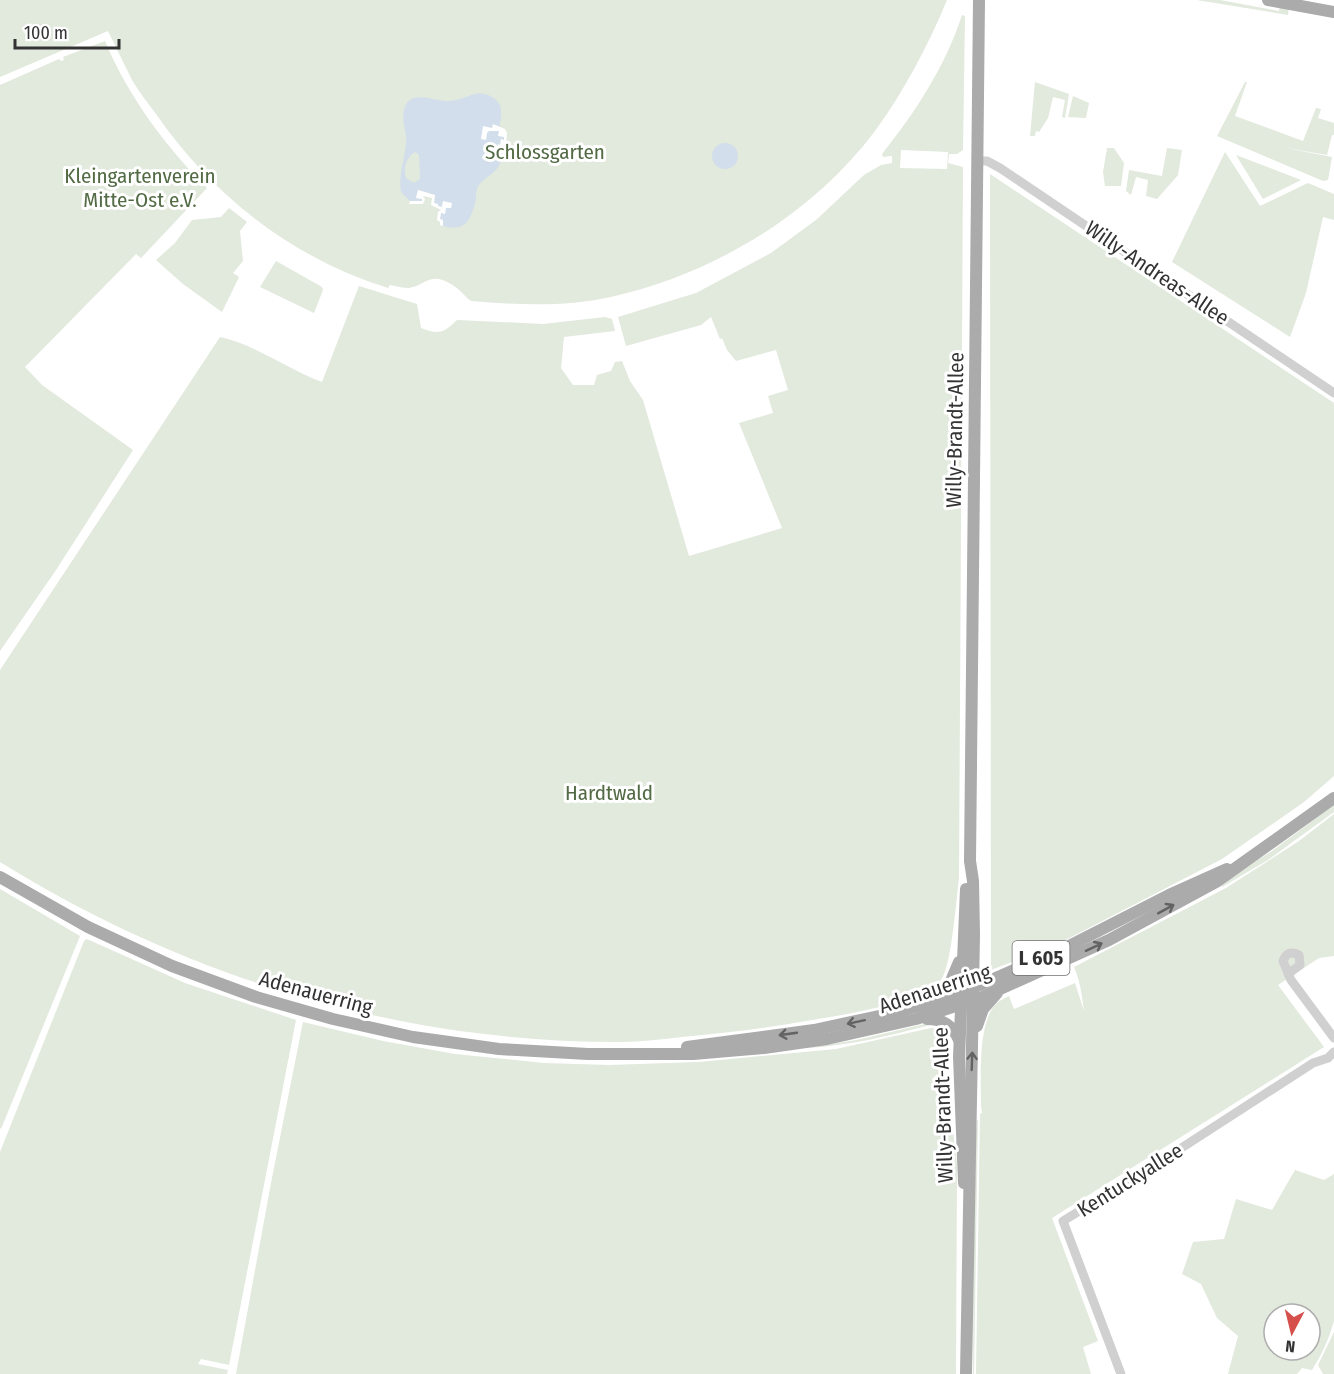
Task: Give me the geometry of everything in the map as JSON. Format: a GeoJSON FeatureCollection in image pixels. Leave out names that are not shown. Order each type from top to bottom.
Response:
{"type":"FeatureCollection","features":[{"type":"Feature","properties":{"kind":"main road","name":"Willy-Brandt-Allee"},"geometry":{"type":"LineString","coordinates":[[966,1374],[974,987],[974,891],[970,861],[979,0]]}},
{"type":"Feature","properties":{"kind":"main road"},"geometry":{"type":"LineString","coordinates":[[1268,0],[1312,3],[1334,12]]}},
{"type":"Feature","properties":{"kind":"main road","name":"Adenauerring"},"geometry":{"type":"LineString","coordinates":[[0,877],[88,927],[151,957],[228,987],[314,1014],[412,1037],[475,1046],[573,1054],[693,1054],[773,1047],[827,1039],[916,1019],[1003,989],[1124,932],[1216,882],[1334,798]]}},
{"type":"Feature","properties":{"kind":"main road","name":"Willy-Brandt-Allee"},"geometry":{"type":"LineString","coordinates":[[968,1205],[962,1159],[959,1040],[966,881],[970,861]]}},
{"type":"Feature","properties":{"kind":"main road","name":"Adenauerring"},"geometry":{"type":"LineString","coordinates":[[647,1054],[814,1030],[884,1016],[933,1002],[1065,948],[1168,895],[1242,863]]}},
{"type":"Feature","properties":{"kind":"main road"},"geometry":{"type":"LineString","coordinates":[[933,1002],[950,983],[963,949]]}},
{"type":"Feature","properties":{"kind":"main road"},"geometry":{"type":"LineString","coordinates":[[972,1038],[983,1009],[1003,989]]}},
{"type":"Feature","properties":{"kind":"main road"},"geometry":{"type":"LineString","coordinates":[[916,1019],[943,1021],[952,1028],[959,1040]]}},
{"type":"Feature","properties":{"kind":"street","name":"Willy-Andreas-Allee"},"geometry":{"type":"LineString","coordinates":[[977,161],[987,161],[1000,168],[1334,393]]}},
{"type":"Feature","properties":{"kind":"street"},"geometry":{"type":"LineString","coordinates":[[1288,974],[1334,1038]]}},
{"type":"Feature","properties":{"kind":"street","name":"Kentuckyallee"},"geometry":{"type":"LineString","coordinates":[[1121,1374],[1063,1221],[1313,1063],[1329,1058],[1334,1052]]}},
{"type":"Feature","properties":{"kind":"green space","name":"Schlossgarten"},"geometry":{"type":"Polygon","coordinates":[[[0,0],[947,0],[915,68],[875,131],[822,189],[791,214],[758,237],[723,257],[649,287],[594,300],[541,304],[471,301],[452,285],[437,279],[409,288],[390,285],[388,288],[319,260],[257,220],[203,172],[178,144],[138,89],[108,31],[0,77],[0,0]]]}},
{"type":"Feature","properties":{"kind":"green space"},"geometry":{"type":"Polygon","coordinates":[[[1197,0],[1220,0],[1279,11],[1280,6],[1289,7],[1288,15],[1197,0]]]}},
{"type":"Feature","properties":{"kind":"green space","name":"Hardtwald"},"geometry":{"type":"Polygon","coordinates":[[[962,15],[965,16],[963,150],[957,154],[949,154],[948,163],[963,167],[959,878],[948,960],[941,980],[932,988],[881,1007],[841,1015],[747,1030],[644,1041],[539,1039],[458,1031],[377,1016],[298,996],[221,970],[145,939],[71,903],[0,862],[0,670],[220,337],[246,345],[322,382],[359,286],[417,304],[421,328],[432,332],[445,330],[457,320],[543,324],[605,317],[612,319],[615,331],[564,337],[561,368],[573,385],[594,385],[597,375],[611,371],[615,362],[622,361],[630,381],[643,400],[689,556],[782,528],[739,423],[773,413],[768,396],[788,390],[776,350],[736,361],[727,350],[722,338],[720,339],[711,317],[701,325],[626,346],[618,317],[696,293],[771,253],[816,220],[864,175],[881,165],[892,163],[892,156],[883,157],[882,154],[928,88],[962,15]],[[901,150],[900,168],[947,169],[948,152],[901,150]]]}},
{"type":"Feature","properties":{"kind":"green space","name":"Kleingartenverein Mitte-Ost e.V."},"geometry":{"type":"Polygon","coordinates":[[[105,41],[136,101],[162,138],[207,188],[141,258],[136,254],[25,367],[42,385],[133,450],[56,570],[0,651],[0,85],[105,41]]]}},
{"type":"Feature","properties":{"kind":"green space"},"geometry":{"type":"Polygon","coordinates":[[[1035,82],[1069,94],[1065,118],[1062,117],[1065,100],[1053,97],[1048,118],[1039,132],[1036,131],[1035,136],[1030,136],[1035,82]]]}},
{"type":"Feature","properties":{"kind":"green space"},"geometry":{"type":"Polygon","coordinates":[[[1247,82],[1235,116],[1303,141],[1316,108],[1321,109],[1318,118],[1334,123],[1334,135],[1332,135],[1327,155],[1280,147],[1332,157],[1328,180],[1323,181],[1217,136],[1247,82]]]}},
{"type":"Feature","properties":{"kind":"green space"},"geometry":{"type":"Polygon","coordinates":[[[1073,96],[1089,103],[1086,118],[1068,117],[1073,96]]]}},
{"type":"Feature","properties":{"kind":"green space"},"geometry":{"type":"Polygon","coordinates":[[[1107,148],[1114,148],[1124,163],[1121,186],[1105,186],[1103,172],[1107,148]]]}},
{"type":"Feature","properties":{"kind":"green space"},"geometry":{"type":"Polygon","coordinates":[[[1167,148],[1182,150],[1178,175],[1157,199],[1146,196],[1148,180],[1136,177],[1131,195],[1126,191],[1129,170],[1162,176],[1167,148]]]}},
{"type":"Feature","properties":{"kind":"green space"},"geometry":{"type":"Polygon","coordinates":[[[1225,152],[1260,206],[1308,183],[1334,194],[1334,220],[1323,217],[1306,293],[1290,337],[1172,262],[1225,152]]]}},
{"type":"Feature","properties":{"kind":"green space"},"geometry":{"type":"Polygon","coordinates":[[[1236,155],[1301,180],[1263,199],[1236,155]]]}},
{"type":"Feature","properties":{"kind":"green space"},"geometry":{"type":"Polygon","coordinates":[[[990,174],[1334,403],[1334,776],[1304,802],[1222,859],[1056,945],[991,970],[990,174]]]}},
{"type":"Feature","properties":{"kind":"green space"},"geometry":{"type":"Polygon","coordinates":[[[229,208],[247,222],[240,231],[243,261],[233,273],[239,277],[222,312],[183,284],[156,260],[175,243],[192,220],[221,217],[229,208]]]}},
{"type":"Feature","properties":{"kind":"green space"},"geometry":{"type":"Polygon","coordinates":[[[276,261],[322,287],[323,290],[314,313],[260,287],[276,261]]]}},
{"type":"Feature","properties":{"kind":"green space"},"geometry":{"type":"Polygon","coordinates":[[[1334,805],[1334,812],[1268,860],[1222,887],[1221,884],[1225,880],[1272,851],[1334,805]]]}},
{"type":"Feature","properties":{"kind":"green space"},"geometry":{"type":"Polygon","coordinates":[[[1334,814],[1334,956],[1319,958],[1278,985],[1324,1047],[1052,1218],[1098,1341],[1083,1347],[1091,1374],[976,1374],[981,1067],[983,1037],[991,1012],[998,1002],[1009,996],[1014,1009],[1075,983],[1084,1011],[1074,967],[1226,888],[1299,841],[1334,814]]]}},
{"type":"Feature","properties":{"kind":"green space"},"geometry":{"type":"Polygon","coordinates":[[[0,889],[80,936],[1,1129],[0,1128],[0,889]]]}},
{"type":"Feature","properties":{"kind":"green space"},"geometry":{"type":"Polygon","coordinates":[[[87,939],[185,983],[296,1020],[229,1365],[201,1359],[198,1364],[228,1370],[227,1374],[0,1374],[0,1152],[84,941],[87,939]]]}},
{"type":"Feature","properties":{"kind":"green space"},"geometry":{"type":"Polygon","coordinates":[[[303,1022],[383,1041],[455,1054],[544,1063],[609,1065],[699,1062],[836,1049],[931,1028],[943,1030],[948,1041],[946,1073],[957,1164],[956,1374],[236,1374],[303,1022]]]}},
{"type":"Feature","properties":{"kind":"green space"},"geometry":{"type":"Polygon","coordinates":[[[929,1023],[930,1025],[868,1040],[806,1048],[856,1040],[929,1023]]]}},
{"type":"Feature","properties":{"kind":"green space"},"geometry":{"type":"Polygon","coordinates":[[[978,1120],[973,1374],[974,1159],[978,1120]]]}},
{"type":"Feature","properties":{"kind":"green space"},"geometry":{"type":"Polygon","coordinates":[[[1295,1170],[1324,1180],[1334,1174],[1334,1321],[1322,1352],[1322,1302],[1262,1302],[1262,1362],[1317,1362],[1312,1370],[1302,1368],[1297,1374],[1228,1374],[1238,1336],[1217,1318],[1201,1284],[1182,1274],[1193,1242],[1224,1239],[1236,1199],[1272,1210],[1295,1170]]]}},
{"type":"Feature","properties":{"kind":"green space"},"geometry":{"type":"Polygon","coordinates":[[[1334,1332],[1334,1374],[1323,1374],[1318,1365],[1322,1362],[1322,1357],[1334,1332]]]}},
{"type":"Feature","properties":{"kind":"shaded area"},"geometry":{"type":"Polygon","coordinates":[[[479,93],[489,95],[499,103],[500,127],[505,138],[503,155],[497,169],[478,187],[474,206],[466,223],[457,227],[443,226],[443,220],[440,219],[441,213],[446,208],[451,208],[443,201],[442,207],[434,204],[435,195],[418,190],[416,198],[422,201],[410,201],[401,192],[400,178],[406,142],[404,110],[407,103],[416,97],[448,101],[479,93]],[[415,152],[412,154],[405,167],[406,178],[414,183],[420,179],[419,155],[415,152]]]}},
{"type":"Feature","properties":{"kind":"shaded area"},"geometry":{"type":"Polygon","coordinates":[[[725,143],[734,147],[738,156],[734,165],[725,169],[716,165],[712,156],[716,147],[725,143]]]}},
{"type":"Feature","properties":{"kind":"pier"},"geometry":{"type":"Polygon","coordinates":[[[493,124],[505,129],[507,133],[506,146],[502,150],[497,150],[501,139],[504,140],[504,137],[498,136],[499,131],[489,131],[486,140],[481,139],[483,126],[492,128],[493,124]]]}},
{"type":"Feature","properties":{"kind":"pier"},"geometry":{"type":"Polygon","coordinates":[[[418,190],[435,195],[434,203],[438,206],[442,207],[443,201],[452,203],[451,208],[446,208],[445,214],[441,213],[440,219],[443,220],[443,226],[437,220],[438,212],[441,210],[431,205],[432,198],[423,196],[425,199],[423,204],[409,204],[410,201],[422,201],[416,198],[418,190]]]}}]}
